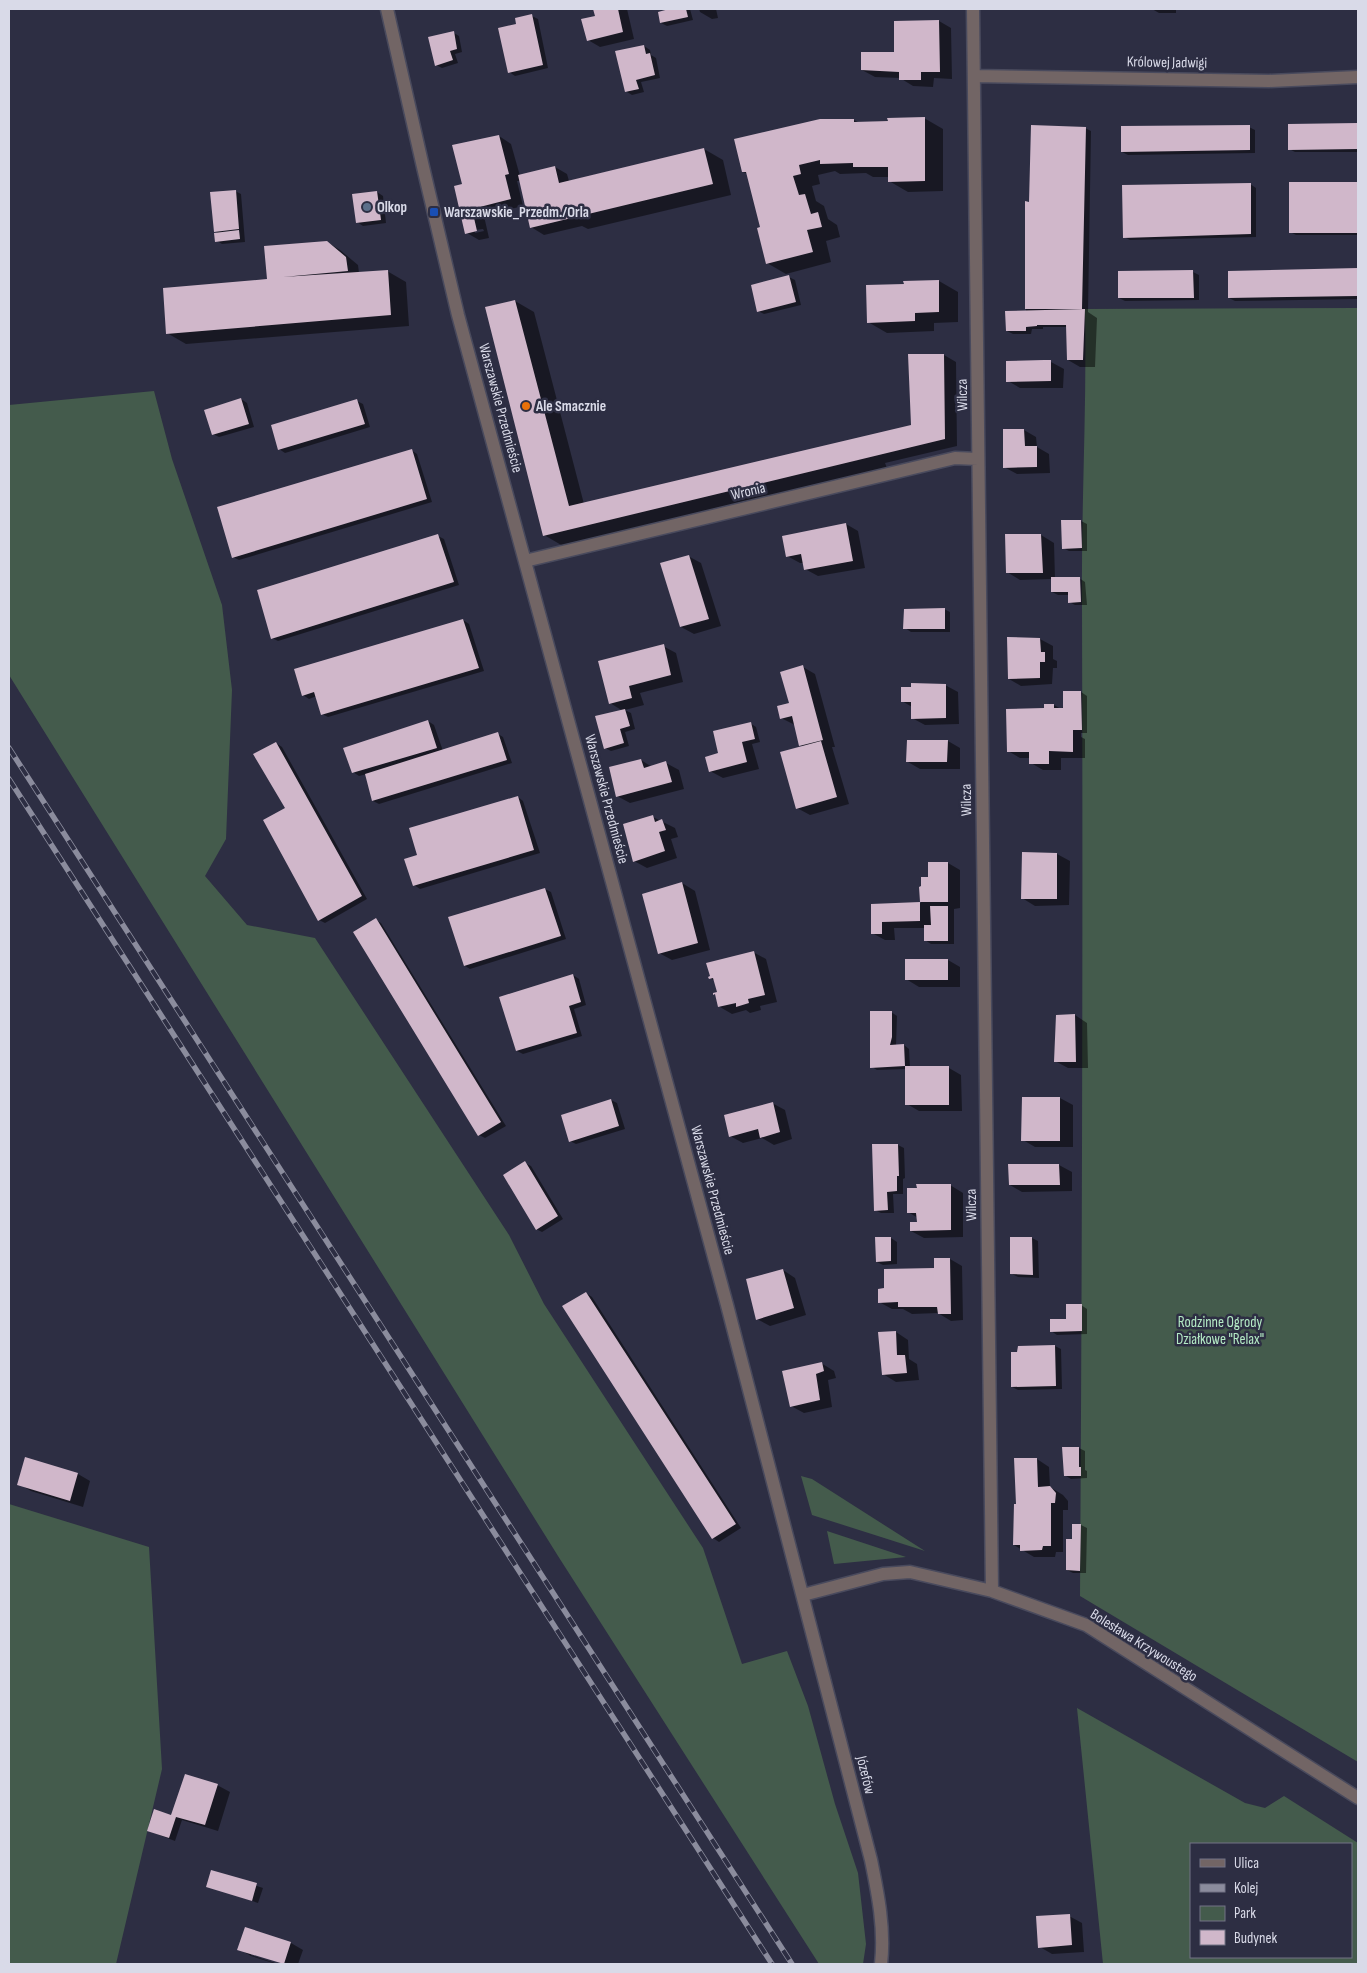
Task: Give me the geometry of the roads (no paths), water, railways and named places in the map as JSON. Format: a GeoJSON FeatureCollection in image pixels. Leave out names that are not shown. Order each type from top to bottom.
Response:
{"type":"FeatureCollection","features":[{"type":"Feature","properties":{"kind":"street","name":"Warszawskie Przedmieście"},"geometry":{"type":"LineString","coordinates":[[387,9],[422,167],[458,315],[727,1305],[782,1521],[804,1595]]}},
{"type":"Feature","properties":{"kind":"street","name":"Wilcza"},"geometry":{"type":"LineString","coordinates":[[973,9],[992,1591]]}},
{"type":"Feature","properties":{"kind":"street","name":"Królowej Jadwigi"},"geometry":{"type":"LineString","coordinates":[[974,76],[1269,80],[1358,77]]}},
{"type":"Feature","properties":{"kind":"street","name":"Wronia"},"geometry":{"type":"LineString","coordinates":[[526,561],[955,458],[978,459]]}},
{"type":"Feature","properties":{"kind":"street","name":"Bolesława Krzywoustego"},"geometry":{"type":"LineString","coordinates":[[804,1595],[883,1574],[910,1572],[992,1591],[1086,1625],[1358,1798]]}},
{"type":"Feature","properties":{"kind":"street","name":"Józefów"},"geometry":{"type":"LineString","coordinates":[[804,1595],[879,1896],[883,1950],[881,1964]]}},
{"type":"Feature","properties":{"kind":"railway"},"geometry":{"type":"LineString","coordinates":[[9,748],[792,1964]]}},
{"type":"Feature","properties":{"kind":"railway"},"geometry":{"type":"LineString","coordinates":[[9,779],[772,1964]]}},
{"type":"Feature","properties":{"kind":"place","name":"Olkop"},"geometry":{"type":"Point","coordinates":[367,207]}},
{"type":"Feature","properties":{"kind":"place","name":"Warszawskie_Przedm./Orla"},"geometry":{"type":"Point","coordinates":[434,212]}},
{"type":"Feature","properties":{"kind":"place","name":"Ale Smacznie"},"geometry":{"type":"Point","coordinates":[526,406]}},
{"type":"Feature","properties":{"kind":"park label","name":"Rodzinne Ogrody Działkowe \"Relax\""},"geometry":{"type":"Point","coordinates":[1220,1330]}}]}
